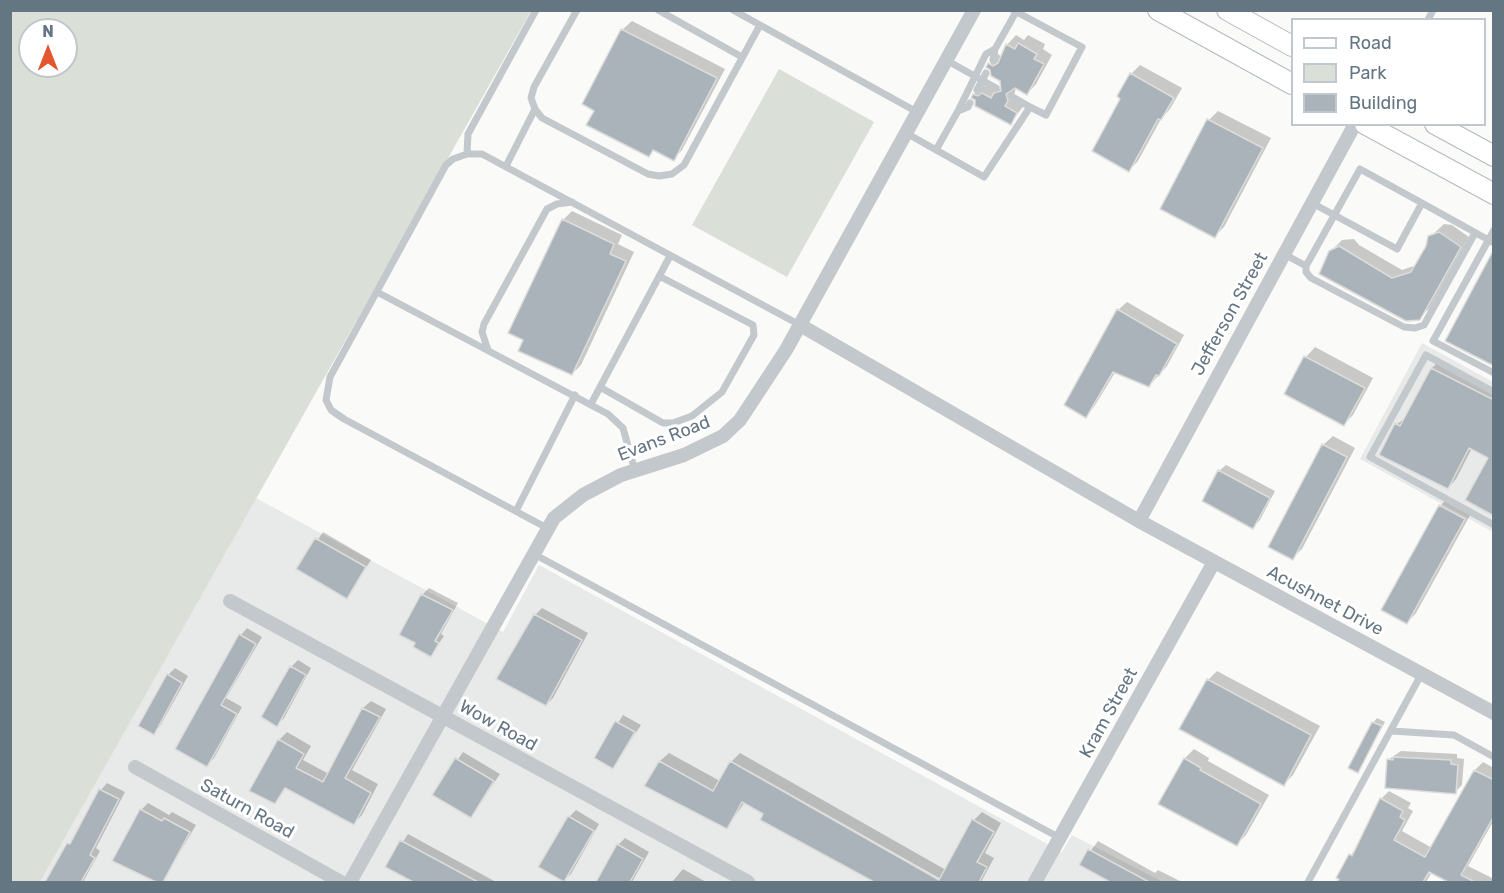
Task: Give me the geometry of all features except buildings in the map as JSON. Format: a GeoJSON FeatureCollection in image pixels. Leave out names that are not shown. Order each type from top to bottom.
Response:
{"type":"FeatureCollection","features":[{"type":"Feature","properties":{"kind":"main road"},"geometry":{"type":"LineString","coordinates":[[1158,10],[1291,83]]}},
{"type":"Feature","properties":{"kind":"main road"},"geometry":{"type":"LineString","coordinates":[[1227,10],[1291,45]]}},
{"type":"Feature","properties":{"kind":"main road"},"geometry":{"type":"LineString","coordinates":[[1369,126],[1494,194]]}},
{"type":"Feature","properties":{"kind":"main road"},"geometry":{"type":"LineString","coordinates":[[1440,126],[1494,156]]}},
{"type":"Feature","properties":{"kind":"street","name":"Evans Road"},"geometry":{"type":"LineString","coordinates":[[351,882],[532,553],[554,518],[583,495],[635,471],[684,455],[723,436],[740,420],[800,325],[974,10]]}},
{"type":"Feature","properties":{"kind":"street","name":"Jefferson Street"},"geometry":{"type":"LineString","coordinates":[[1139,521],[1354,126]]}},
{"type":"Feature","properties":{"kind":"street","name":"Acushnet Drive"},"geometry":{"type":"LineString","coordinates":[[800,325],[1139,521],[1494,713]]}},
{"type":"Feature","properties":{"kind":"street","name":"Kram Street"},"geometry":{"type":"LineString","coordinates":[[1035,882],[1214,562]]}},
{"type":"Feature","properties":{"kind":"street","name":"Wow Road"},"geometry":{"type":"LineString","coordinates":[[230,601],[748,882]]}},
{"type":"Feature","properties":{"kind":"street","name":"Saturn Road"},"geometry":{"type":"LineString","coordinates":[[135,767],[341,882]]}},
{"type":"Feature","properties":{"kind":"lane"},"geometry":{"type":"LineString","coordinates":[[467,154],[468,134],[536,10]]}},
{"type":"Feature","properties":{"kind":"lane"},"geometry":{"type":"LineString","coordinates":[[577,10],[534,87],[531,98],[535,109],[542,118],[648,174],[672,174],[684,165],[760,25]]}},
{"type":"Feature","properties":{"kind":"lane"},"geometry":{"type":"LineString","coordinates":[[658,10],[742,57]]}},
{"type":"Feature","properties":{"kind":"lane"},"geometry":{"type":"LineString","coordinates":[[733,10],[917,112]]}},
{"type":"Feature","properties":{"kind":"lane"},"geometry":{"type":"LineString","coordinates":[[993,60],[995,50],[1015,11],[1082,47],[1046,115],[1011,96]]}},
{"type":"Feature","properties":{"kind":"lane"},"geometry":{"type":"LineString","coordinates":[[936,150],[986,54],[995,50]]}},
{"type":"Feature","properties":{"kind":"lane"},"geometry":{"type":"LineString","coordinates":[[946,60],[975,76],[984,76],[996,88]]}},
{"type":"Feature","properties":{"kind":"lane"},"geometry":{"type":"LineString","coordinates":[[977,90],[984,76]]}},
{"type":"Feature","properties":{"kind":"lane"},"geometry":{"type":"LineString","coordinates":[[958,111],[968,107],[970,103]]}},
{"type":"Feature","properties":{"kind":"lane"},"geometry":{"type":"LineString","coordinates":[[906,132],[984,177],[1030,107]]}},
{"type":"Feature","properties":{"kind":"lane"},"geometry":{"type":"LineString","coordinates":[[506,166],[535,109]]}},
{"type":"Feature","properties":{"kind":"lane"},"geometry":{"type":"LineString","coordinates":[[547,528],[332,410],[326,400],[330,377],[446,165],[453,159],[467,154],[482,154],[800,325]]}},
{"type":"Feature","properties":{"kind":"lane"},"geometry":{"type":"LineString","coordinates":[[1475,232],[1424,325],[1415,328],[1404,327],[1311,278],[1306,272],[1306,266],[1360,169],[1475,232],[1491,241]]}},
{"type":"Feature","properties":{"kind":"lane"},"geometry":{"type":"LineString","coordinates":[[489,350],[482,332],[483,324],[547,209],[557,204],[572,202]]}},
{"type":"Feature","properties":{"kind":"lane"},"geometry":{"type":"LineString","coordinates":[[1312,203],[1397,249],[1422,203]]}},
{"type":"Feature","properties":{"kind":"lane"},"geometry":{"type":"LineString","coordinates":[[1494,230],[1491,241],[1433,341],[1494,373]]}},
{"type":"Feature","properties":{"kind":"lane"},"geometry":{"type":"LineString","coordinates":[[1284,254],[1306,266]]}},
{"type":"Feature","properties":{"kind":"lane"},"geometry":{"type":"LineString","coordinates":[[591,404],[670,256]]}},
{"type":"Feature","properties":{"kind":"lane"},"geometry":{"type":"LineString","coordinates":[[600,387],[663,423],[673,423],[692,416],[722,392],[754,335],[753,325],[659,276]]}},
{"type":"Feature","properties":{"kind":"lane"},"geometry":{"type":"LineString","coordinates":[[377,292],[608,414],[623,428],[635,471]]}},
{"type":"Feature","properties":{"kind":"lane"},"geometry":{"type":"LineString","coordinates":[[1494,392],[1426,355],[1370,457],[1494,525]]}},
{"type":"Feature","properties":{"kind":"lane"},"geometry":{"type":"LineString","coordinates":[[516,511],[575,395]]}},
{"type":"Feature","properties":{"kind":"lane"},"geometry":{"type":"LineString","coordinates":[[532,553],[1060,838]]}},
{"type":"Feature","properties":{"kind":"lane"},"geometry":{"type":"LineString","coordinates":[[1308,882],[1422,673]]}},
{"type":"Feature","properties":{"kind":"lane"},"geometry":{"type":"LineString","coordinates":[[1392,731],[1454,735],[1494,757]]}},
{"type":"Feature","properties":{"kind":"shaded area"},"geometry":{"type":"Polygon","coordinates":[[[1422,343],[1493,382],[1493,532],[1360,459],[1422,343]]]}},
{"type":"Feature","properties":{"kind":"shaded area"},"geometry":{"type":"Polygon","coordinates":[[[256,498],[503,632],[539,565],[1062,852],[1072,835],[1163,882],[40,882],[256,498]]]}},
{"type":"Feature","properties":{"kind":"green space"},"geometry":{"type":"Polygon","coordinates":[[[10,11],[531,11],[40,882],[10,882],[10,11]]]}},
{"type":"Feature","properties":{"kind":"green space"},"geometry":{"type":"Polygon","coordinates":[[[779,69],[874,122],[787,277],[692,225],[779,69]]]}}]}
